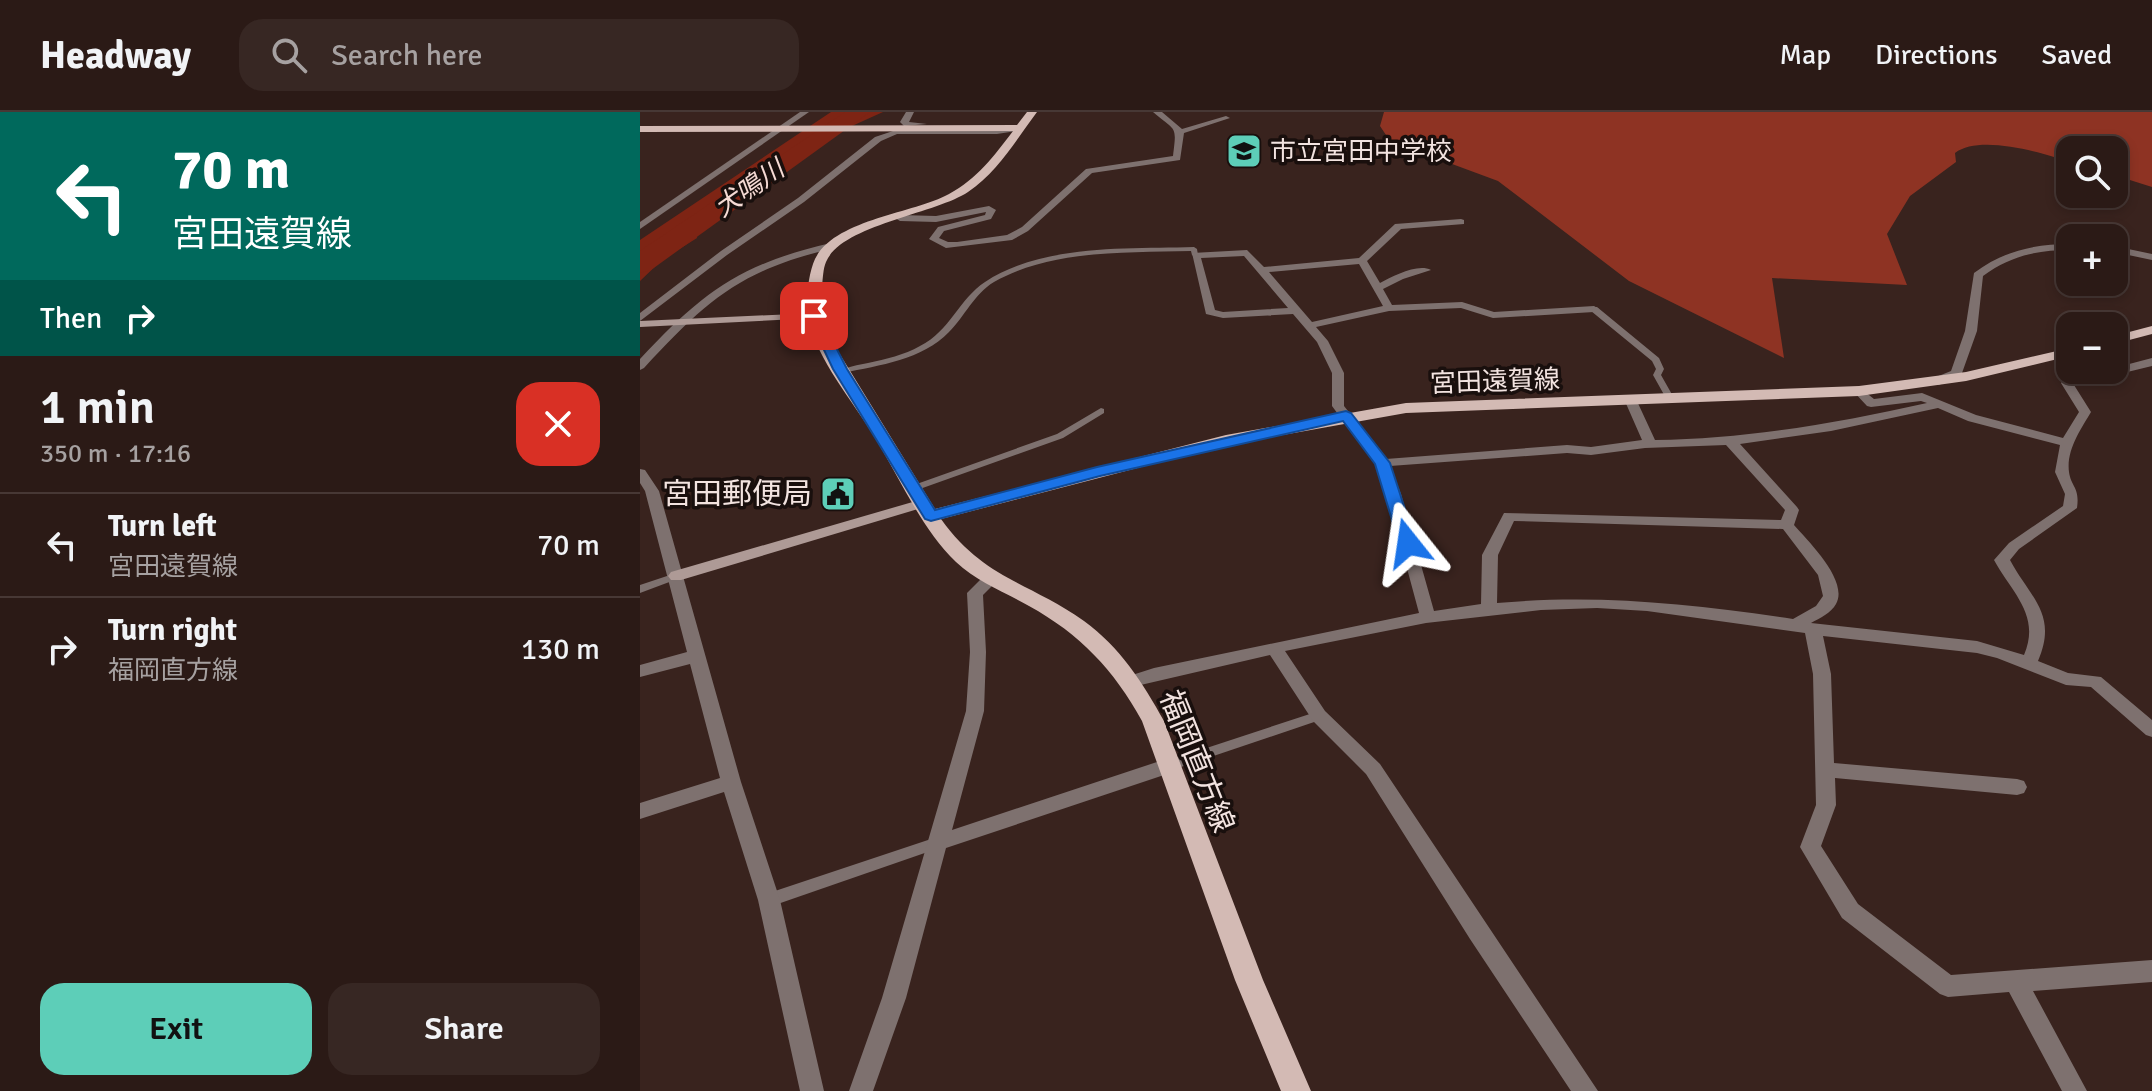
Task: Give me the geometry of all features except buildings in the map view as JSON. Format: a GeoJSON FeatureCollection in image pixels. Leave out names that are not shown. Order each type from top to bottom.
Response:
{"type":"FeatureCollection","features":[{"type":"Feature","properties":{"kind":"main road"},"geometry":{"type":"LineString","coordinates":[[640,324],[814,316],[820,260],[831,246],[858,232],[946,200],[975,184],[996,163],[1032,112]]}},
{"type":"Feature","properties":{"kind":"main road"},"geometry":{"type":"LineString","coordinates":[[640,129],[1019,128]]}},
{"type":"Feature","properties":{"kind":"main road","name":"福岡直方線"},"geometry":{"type":"LineString","coordinates":[[814,316],[843,371],[923,502],[964,559],[1087,632],[1132,681],[1153,721],[1249,980],[1296,1091]]}},
{"type":"Feature","properties":{"kind":"main road"},"geometry":{"type":"LineString","coordinates":[[2128,336],[2152,330]]}},
{"type":"Feature","properties":{"kind":"main road","name":"宮田遠賀線"},"geometry":{"type":"LineString","coordinates":[[923,502],[1097,472],[1346,416],[1406,408],[1859,391],[1930,384],[1987,374],[2056,356]]}},
{"type":"Feature","properties":{"kind":"main road"},"geometry":{"type":"LineString","coordinates":[[676,576],[923,502]]}},
{"type":"Feature","properties":{"kind":"street"},"geometry":{"type":"LineString","coordinates":[[640,226],[805,112]]}},
{"type":"Feature","properties":{"kind":"street"},"geometry":{"type":"LineString","coordinates":[[910,112],[904,122],[907,124],[1007,123],[1019,128]]}},
{"type":"Feature","properties":{"kind":"street"},"geometry":{"type":"LineString","coordinates":[[900,218],[936,219],[989,209],[992,210],[988,217],[941,229],[934,239],[946,245],[957,245],[1009,238],[1025,229],[1089,171],[1177,158],[1180,132],[1177,126],[1157,112]]}},
{"type":"Feature","properties":{"kind":"street"},"geometry":{"type":"LineString","coordinates":[[1207,112],[1213,116],[1211,123]]}},
{"type":"Feature","properties":{"kind":"street"},"geometry":{"type":"LineString","coordinates":[[1180,132],[1226,118]]}},
{"type":"Feature","properties":{"kind":"street"},"geometry":{"type":"LineString","coordinates":[[640,318],[724,253],[801,200],[878,139],[896,132],[997,132],[1019,128]]}},
{"type":"Feature","properties":{"kind":"street"},"geometry":{"type":"LineString","coordinates":[[1262,270],[1362,261],[1398,226],[1461,222]]}},
{"type":"Feature","properties":{"kind":"street"},"geometry":{"type":"LineString","coordinates":[[640,366],[679,323],[721,286],[796,252],[831,246]]}},
{"type":"Feature","properties":{"kind":"street"},"geometry":{"type":"LineString","coordinates":[[1930,384],[1956,373],[1971,331],[1978,275],[1993,262],[2015,251],[2056,248]]}},
{"type":"Feature","properties":{"kind":"street"},"geometry":{"type":"LineString","coordinates":[[2128,252],[2152,257]]}},
{"type":"Feature","properties":{"kind":"street"},"geometry":{"type":"LineString","coordinates":[[1294,311],[1223,315],[1210,312],[1195,255],[1247,253],[1322,341],[1338,373],[1338,406],[1382,463],[1394,494],[1428,618]]}},
{"type":"Feature","properties":{"kind":"street"},"geometry":{"type":"LineString","coordinates":[[1362,261],[1389,308]]}},
{"type":"Feature","properties":{"kind":"street"},"geometry":{"type":"LineString","coordinates":[[1378,288],[1399,277],[1426,270]]}},
{"type":"Feature","properties":{"kind":"street"},"geometry":{"type":"LineString","coordinates":[[1308,326],[1389,308],[1462,305],[1493,315],[1594,309]]}},
{"type":"Feature","properties":{"kind":"street"},"geometry":{"type":"LineString","coordinates":[[2137,351],[2152,360]]}},
{"type":"Feature","properties":{"kind":"street"},"geometry":{"type":"LineString","coordinates":[[2029,663],[2039,645],[2040,626],[2035,608],[2002,560],[2014,546],[2070,508],[2072,494],[2062,472],[2067,443],[2085,412],[2067,383],[2152,360]]}},
{"type":"Feature","properties":{"kind":"street"},"geometry":{"type":"LineString","coordinates":[[1859,391],[1871,403],[1922,397],[1972,418],[2067,443]]}},
{"type":"Feature","properties":{"kind":"street"},"geometry":{"type":"LineString","coordinates":[[1630,399],[1650,443],[1646,444]]}},
{"type":"Feature","properties":{"kind":"street"},"geometry":{"type":"LineString","coordinates":[[1382,463],[1567,449],[1591,451],[1646,444],[1686,445],[1870,421],[1942,404]]}},
{"type":"Feature","properties":{"kind":"street"},"geometry":{"type":"LineString","coordinates":[[1729,440],[1792,510],[1787,525]]}},
{"type":"Feature","properties":{"kind":"street"},"geometry":{"type":"LineString","coordinates":[[640,473],[652,491],[731,782],[769,900],[812,1091]]}},
{"type":"Feature","properties":{"kind":"street"},"geometry":{"type":"LineString","coordinates":[[1489,609],[1490,555],[1509,516],[1787,525]]}},
{"type":"Feature","properties":{"kind":"street"},"geometry":{"type":"LineString","coordinates":[[1787,525],[1832,583],[1833,596],[1827,606],[1804,626]]}},
{"type":"Feature","properties":{"kind":"street"},"geometry":{"type":"LineString","coordinates":[[861,1091],[894,998],[975,711],[978,652],[975,593],[992,578]]}},
{"type":"Feature","properties":{"kind":"street"},"geometry":{"type":"LineString","coordinates":[[1132,681],[1428,618],[1489,609],[1564,604],[1652,605],[1748,620],[1977,647],[2029,663],[2066,679],[2095,681],[2152,730]]}},
{"type":"Feature","properties":{"kind":"street"},"geometry":{"type":"LineString","coordinates":[[1804,626],[1822,674],[1826,805],[1810,847],[1850,911],[1948,986],[2152,971]]}},
{"type":"Feature","properties":{"kind":"street"},"geometry":{"type":"LineString","coordinates":[[1275,649],[1319,716],[1373,769],[1586,1091]]}},
{"type":"Feature","properties":{"kind":"street"},"geometry":{"type":"LineString","coordinates":[[640,671],[697,656]]}},
{"type":"Feature","properties":{"kind":"street"},"geometry":{"type":"LineString","coordinates":[[937,843],[1169,766]]}},
{"type":"Feature","properties":{"kind":"street"},"geometry":{"type":"LineString","coordinates":[[1825,770],[2017,787]]}},
{"type":"Feature","properties":{"kind":"street"},"geometry":{"type":"LineString","coordinates":[[640,811],[731,782]]}},
{"type":"Feature","properties":{"kind":"street"},"geometry":{"type":"LineString","coordinates":[[2015,980],[2075,1091]]}},
{"type":"Feature","properties":{"kind":"lane"},"geometry":{"type":"LineString","coordinates":[[843,371],[901,357],[926,345],[945,332],[955,316],[987,283],[1034,263],[1105,252],[1194,249],[1195,255]]}},
{"type":"Feature","properties":{"kind":"lane"},"geometry":{"type":"LineString","coordinates":[[1594,309],[1656,360],[1660,369],[1657,375],[1670,398]]}},
{"type":"Feature","properties":{"kind":"lane"},"geometry":{"type":"LineString","coordinates":[[923,502],[1060,436],[1101,411]]}},
{"type":"Feature","properties":{"kind":"lane"},"geometry":{"type":"LineString","coordinates":[[640,589],[676,576]]}},
{"type":"Feature","properties":{"kind":"lane"},"geometry":{"type":"LineString","coordinates":[[1169,766],[1319,716]]}},
{"type":"Feature","properties":{"kind":"lane"},"geometry":{"type":"LineString","coordinates":[[769,900],[937,843]]}},
{"type":"Feature","properties":{"kind":"shaded area"},"geometry":{"type":"Polygon","coordinates":[[[1384,112],[2152,112],[2152,187],[2128,179],[2128,136],[2056,136],[2056,158],[1995,145],[1980,145],[1955,153],[1956,162],[1910,196],[1887,234],[1907,285],[1772,278],[1784,358],[1629,281],[1498,181],[1390,141],[1380,126],[1384,112]]]}},
{"type":"Feature","properties":{"kind":"water"},"geometry":{"type":"Polygon","coordinates":[[[831,112],[883,112],[801,149],[750,195],[696,233],[697,238],[662,260],[640,281],[640,240],[831,112]]]}},
{"type":"Feature","properties":{"kind":"waterway","name":"犬鳴川"},"geometry":{"type":"LineString","coordinates":[[640,264],[859,112]]}},
{"type":"Feature","properties":{"kind":"place","name":"市立宮田中学校"},"geometry":{"type":"Point","coordinates":[1244,151]}},
{"type":"Feature","properties":{"kind":"place","name":"宮田郵便局"},"geometry":{"type":"Point","coordinates":[838,494]}},
{"type":"Feature","properties":{"kind":"route"},"geometry":{"type":"LineString","coordinates":[[814,316],[840,369],[931,516],[1097,472],[1346,416],[1382,463],[1408,543]]}}]}
